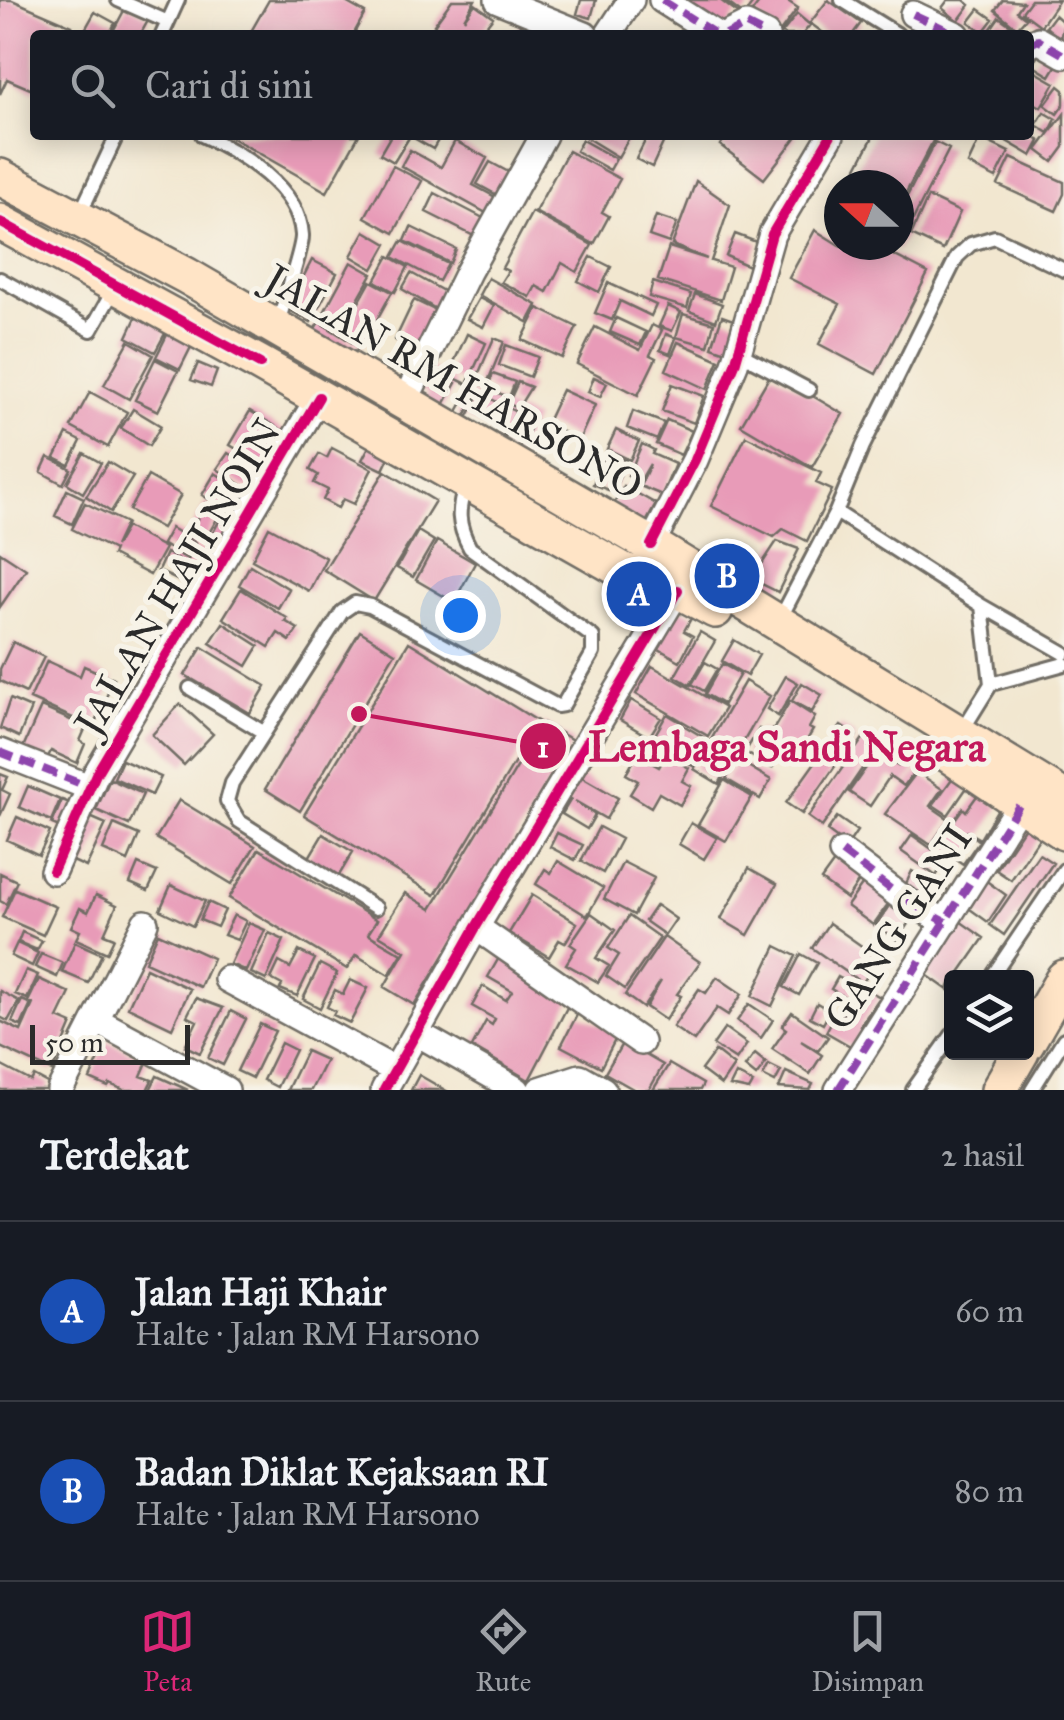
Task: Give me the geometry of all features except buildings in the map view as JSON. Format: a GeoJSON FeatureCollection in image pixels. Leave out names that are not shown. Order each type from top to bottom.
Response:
{"type":"FeatureCollection","features":[{"type":"Feature","properties":{"kind":"main road","name":"JALAN RM HARSONO"},"geometry":{"type":"LineString","coordinates":[[0,177],[188,276],[651,545],[1064,798]]}},
{"type":"Feature","properties":{"kind":"main road","name":"JALAN RM HARSONO"},"geometry":{"type":"LineString","coordinates":[[0,222],[319,397],[622,570],[678,590],[849,691],[1064,832]]}},
{"type":"Feature","properties":{"kind":"main road"},"geometry":{"type":"LineString","coordinates":[[260,364],[277,330]]}},
{"type":"Feature","properties":{"kind":"main road"},"geometry":{"type":"LineString","coordinates":[[1034,1030],[1064,978]]}},
{"type":"Feature","properties":{"kind":"main road"},"geometry":{"type":"LineString","coordinates":[[999,1090],[1032,1079]]}},
{"type":"Feature","properties":{"kind":"street"},"geometry":{"type":"LineString","coordinates":[[498,0],[573,30]]}},
{"type":"Feature","properties":{"kind":"street"},"geometry":{"type":"LineString","coordinates":[[611,30],[631,0]]}},
{"type":"Feature","properties":{"kind":"street"},"geometry":{"type":"LineString","coordinates":[[662,0],[710,30]]}},
{"type":"Feature","properties":{"kind":"street"},"geometry":{"type":"LineString","coordinates":[[907,21],[939,30]]}},
{"type":"Feature","properties":{"kind":"street"},"geometry":{"type":"LineString","coordinates":[[1034,42],[1038,40],[1064,55]]}},
{"type":"Feature","properties":{"kind":"street"},"geometry":{"type":"LineString","coordinates":[[404,403],[468,272],[541,140]]}},
{"type":"Feature","properties":{"kind":"street"},"geometry":{"type":"LineString","coordinates":[[651,545],[696,460],[739,353],[772,234],[828,140]]}},
{"type":"Feature","properties":{"kind":"street","name":"JALAN HAJI NOIN"},"geometry":{"type":"LineString","coordinates":[[0,752],[89,788],[319,397]]}},
{"type":"Feature","properties":{"kind":"street"},"geometry":{"type":"LineString","coordinates":[[227,979],[389,1080],[678,590]]}},
{"type":"Feature","properties":{"kind":"street"},"geometry":{"type":"LineString","coordinates":[[53,871],[89,788]]}},
{"type":"Feature","properties":{"kind":"street","name":"GANG GANI"},"geometry":{"type":"LineString","coordinates":[[838,1090],[1020,804]]}},
{"type":"Feature","properties":{"kind":"street"},"geometry":{"type":"LineString","coordinates":[[842,852],[906,900],[946,922]]}},
{"type":"Feature","properties":{"kind":"street"},"geometry":{"type":"LineString","coordinates":[[60,1090],[145,923]]}},
{"type":"Feature","properties":{"kind":"street"},"geometry":{"type":"LineString","coordinates":[[476,927],[641,1042]]}},
{"type":"Feature","properties":{"kind":"street"},"geometry":{"type":"LineString","coordinates":[[96,1020],[226,1090]]}},
{"type":"Feature","properties":{"kind":"street"},"geometry":{"type":"LineString","coordinates":[[417,1033],[517,1090]]}},
{"type":"Feature","properties":{"kind":"street"},"geometry":{"type":"LineString","coordinates":[[540,1090],[580,1077],[604,1090]]}},
{"type":"Feature","properties":{"kind":"lane"},"geometry":{"type":"LineString","coordinates":[[118,0],[165,28],[178,0]]}},
{"type":"Feature","properties":{"kind":"lane"},"geometry":{"type":"LineString","coordinates":[[842,0],[907,21]]}},
{"type":"Feature","properties":{"kind":"lane"},"geometry":{"type":"LineString","coordinates":[[78,218],[115,140]]}},
{"type":"Feature","properties":{"kind":"lane"},"geometry":{"type":"LineString","coordinates":[[213,140],[232,149],[291,198],[304,238],[277,330]]}},
{"type":"Feature","properties":{"kind":"lane"},"geometry":{"type":"LineString","coordinates":[[778,623],[836,512],[862,446],[956,257],[980,240],[995,237],[1064,270]]}},
{"type":"Feature","properties":{"kind":"lane"},"geometry":{"type":"LineString","coordinates":[[0,279],[91,330],[117,284]]}},
{"type":"Feature","properties":{"kind":"lane"},"geometry":{"type":"LineString","coordinates":[[739,353],[808,390]]}},
{"type":"Feature","properties":{"kind":"lane"},"geometry":{"type":"LineString","coordinates":[[376,908],[239,820],[227,801],[232,783],[262,732],[342,612],[354,603],[370,606],[557,706],[563,705],[593,653],[593,637],[470,548],[458,526],[458,506],[467,481]]}},
{"type":"Feature","properties":{"kind":"lane"},"geometry":{"type":"LineString","coordinates":[[836,512],[982,606],[1064,653]]}},
{"type":"Feature","properties":{"kind":"lane"},"geometry":{"type":"LineString","coordinates":[[959,735],[991,684],[982,606]]}},
{"type":"Feature","properties":{"kind":"lane"},"geometry":{"type":"LineString","coordinates":[[991,684],[1064,664]]}},
{"type":"Feature","properties":{"kind":"lane"},"geometry":{"type":"LineString","coordinates":[[190,688],[262,732]]}},
{"type":"Feature","properties":{"kind":"lane"},"geometry":{"type":"LineString","coordinates":[[996,970],[1064,870]]}},
{"type":"Feature","properties":{"kind":"lane"},"geometry":{"type":"LineString","coordinates":[[1032,1079],[1064,1039]]}},
{"type":"Feature","properties":{"kind":"lane"},"geometry":{"type":"LineString","coordinates":[[913,1090],[944,1045]]}},
{"type":"Feature","properties":{"kind":"marked path"},"geometry":{"type":"LineString","coordinates":[[662,0],[709,30]]}},
{"type":"Feature","properties":{"kind":"marked path"},"geometry":{"type":"LineString","coordinates":[[913,14],[947,30]]}},
{"type":"Feature","properties":{"kind":"marked path"},"geometry":{"type":"LineString","coordinates":[[736,30],[746,25],[756,30]]}},
{"type":"Feature","properties":{"kind":"marked path"},"geometry":{"type":"LineString","coordinates":[[1034,42],[1038,40],[1064,55]]}},
{"type":"Feature","properties":{"kind":"marked path"},"geometry":{"type":"LineString","coordinates":[[0,752],[89,787]]}},
{"type":"Feature","properties":{"kind":"marked path"},"geometry":{"type":"LineString","coordinates":[[838,1090],[1020,804]]}},
{"type":"Feature","properties":{"kind":"marked path"},"geometry":{"type":"LineString","coordinates":[[842,852],[905,900],[946,922]]}},
{"type":"Feature","properties":{"kind":"cycle path"},"geometry":{"type":"LineString","coordinates":[[651,545],[695,460],[735,364],[772,234],[828,140]]}},
{"type":"Feature","properties":{"kind":"cycle path"},"geometry":{"type":"LineString","coordinates":[[0,222],[260,364]]}},
{"type":"Feature","properties":{"kind":"cycle path"},"geometry":{"type":"LineString","coordinates":[[53,871],[96,774],[319,397]]}},
{"type":"Feature","properties":{"kind":"cycle path"},"geometry":{"type":"LineString","coordinates":[[384,1090],[476,927],[678,590]]}},
{"type":"Feature","properties":{"kind":"place","name":"Badan Diklat Kejaksaan RI"},"geometry":{"type":"Point","coordinates":[727,576]}},
{"type":"Feature","properties":{"kind":"place","name":"Jalan Haji Khair"},"geometry":{"type":"Point","coordinates":[639,594]}},
{"type":"Feature","properties":{"kind":"place","name":"Lembaga Sandi Negara"},"geometry":{"type":"Point","coordinates":[359,714]}}]}
